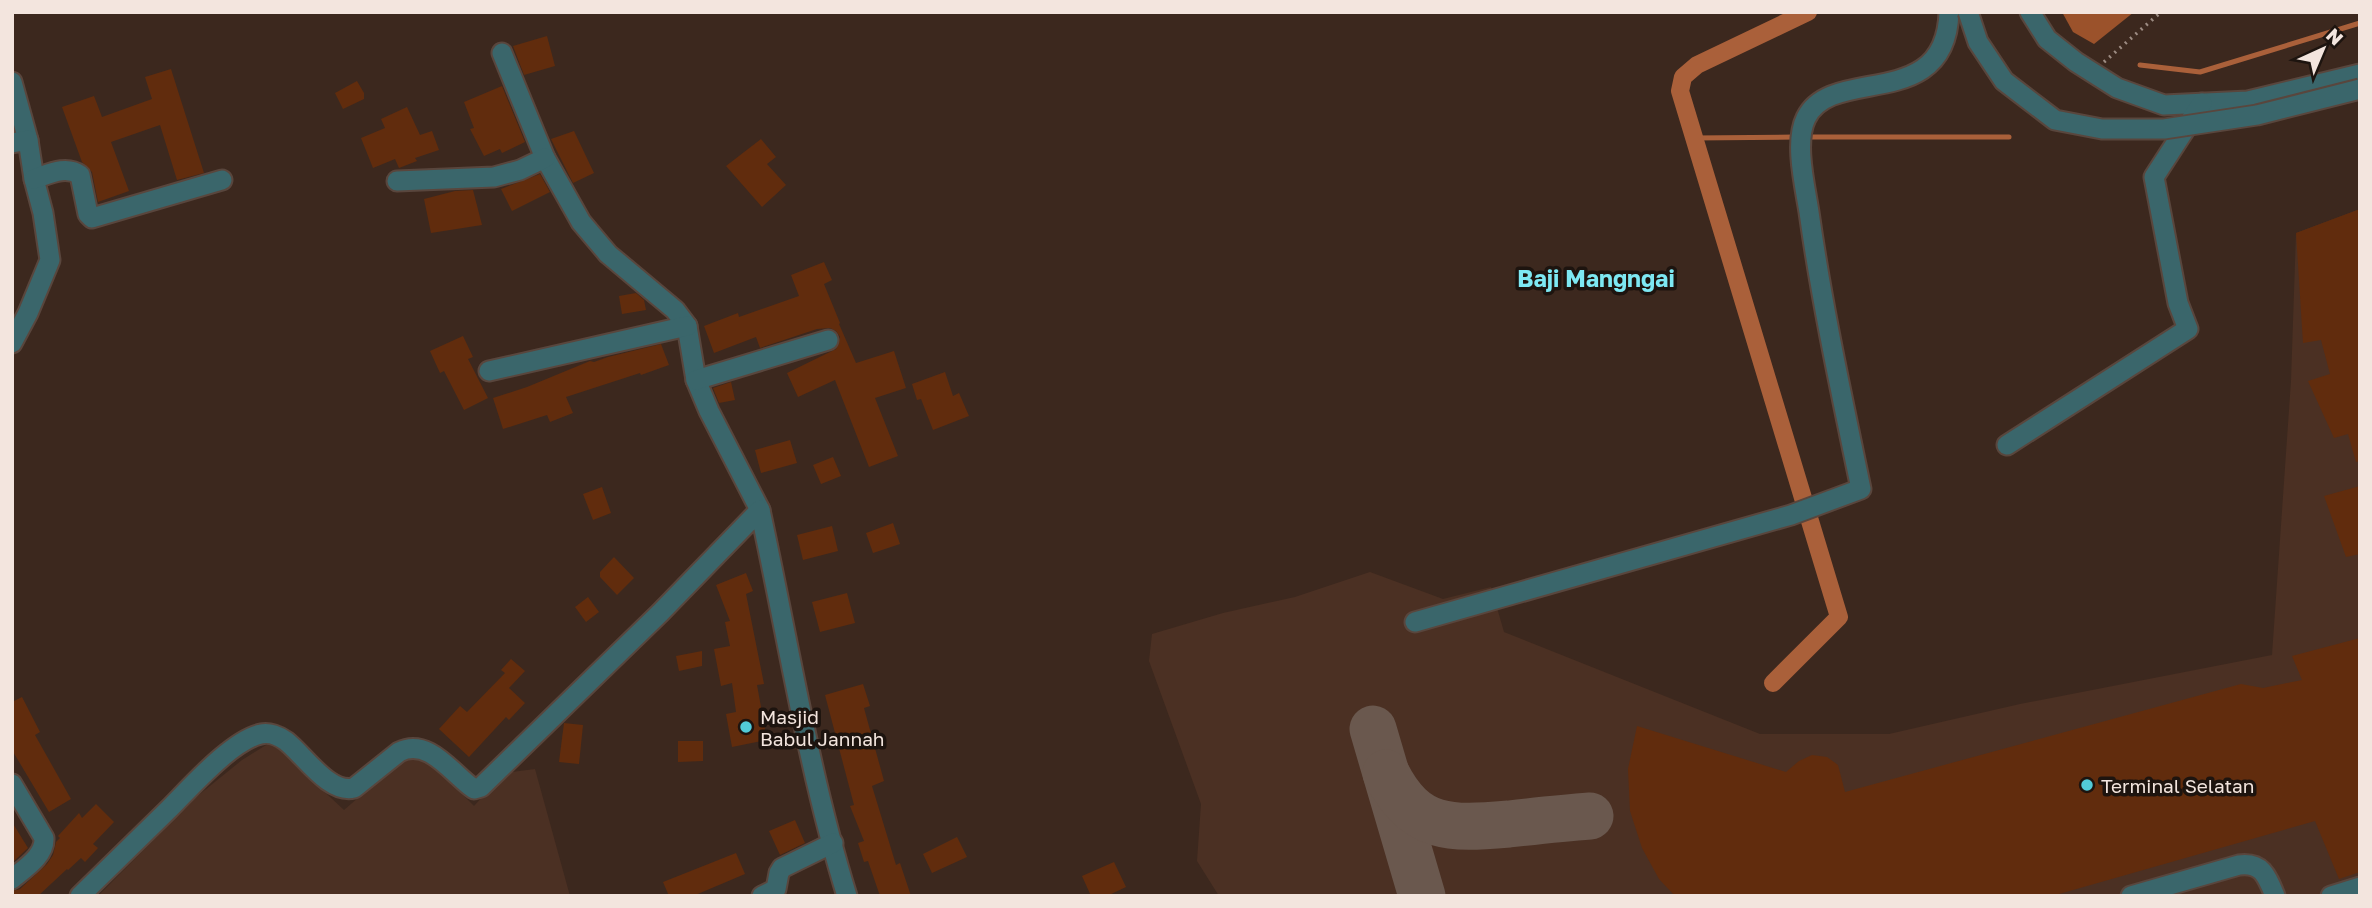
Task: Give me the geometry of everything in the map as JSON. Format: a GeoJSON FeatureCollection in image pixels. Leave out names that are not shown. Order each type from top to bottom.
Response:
{"type":"FeatureCollection","features":[{"type":"Feature","properties":{"kind":"street"},"geometry":{"type":"LineString","coordinates":[[1415,622],[1791,515],[1861,489],[1820,289],[1802,162],[1801,127],[1816,104],[1830,95],[1901,79],[1927,65],[1943,46],[1949,30],[1949,12]]}},
{"type":"Feature","properties":{"kind":"street"},"geometry":{"type":"LineString","coordinates":[[1968,12],[1978,42],[2004,81],[2055,120],[2102,129],[2164,129],[2257,115],[2360,89]]}},
{"type":"Feature","properties":{"kind":"street"},"geometry":{"type":"LineString","coordinates":[[2031,12],[2047,39],[2076,62],[2117,88],[2164,105],[2248,101],[2360,74]]}},
{"type":"Feature","properties":{"kind":"street"},"geometry":{"type":"LineString","coordinates":[[502,53],[545,158],[581,222],[608,254],[675,310],[687,326],[696,380],[760,510],[803,720],[847,896]]}},
{"type":"Feature","properties":{"kind":"street"},"geometry":{"type":"LineString","coordinates":[[12,82],[20,142],[43,213],[50,260],[12,343]]}},
{"type":"Feature","properties":{"kind":"street"},"geometry":{"type":"LineString","coordinates":[[2007,445],[2188,328],[2178,303],[2154,177],[2202,103]]}},
{"type":"Feature","properties":{"kind":"street"},"geometry":{"type":"LineString","coordinates":[[397,181],[494,177],[520,170],[545,158]]}},
{"type":"Feature","properties":{"kind":"street"},"geometry":{"type":"LineString","coordinates":[[34,179],[67,169],[74,170],[80,175],[88,214],[92,218],[222,180]]}},
{"type":"Feature","properties":{"kind":"street"},"geometry":{"type":"LineString","coordinates":[[489,371],[687,326]]}},
{"type":"Feature","properties":{"kind":"street"},"geometry":{"type":"LineString","coordinates":[[696,380],[828,341]]}},
{"type":"Feature","properties":{"kind":"street"},"geometry":{"type":"LineString","coordinates":[[80,896],[215,764],[247,740],[261,734],[272,734],[284,740],[334,786],[345,790],[354,788],[407,748],[432,754],[474,789],[481,787],[660,613],[760,510]]}},
{"type":"Feature","properties":{"kind":"street"},"geometry":{"type":"LineString","coordinates":[[12,785],[44,838],[44,846],[38,856],[12,878]]}},
{"type":"Feature","properties":{"kind":"street"},"geometry":{"type":"LineString","coordinates":[[762,896],[776,889],[782,868],[833,843]]}},
{"type":"Feature","properties":{"kind":"street"},"geometry":{"type":"LineString","coordinates":[[2131,896],[2251,863],[2259,868],[2275,896]]}},
{"type":"Feature","properties":{"kind":"street"},"geometry":{"type":"LineString","coordinates":[[2331,896],[2360,887]]}},
{"type":"Feature","properties":{"kind":"path"},"geometry":{"type":"LineString","coordinates":[[2092,72],[2161,12]]}},
{"type":"Feature","properties":{"kind":"shaded area"},"geometry":{"type":"Polygon","coordinates":[[[2062,12],[2134,12],[2094,44],[2073,32],[2062,12]]]}},
{"type":"Feature","properties":{"kind":"shaded area"},"geometry":{"type":"Polygon","coordinates":[[[2360,209],[2360,896],[1219,896],[1197,861],[1201,804],[1149,661],[1152,634],[1223,613],[1295,597],[1370,572],[1443,599],[1491,587],[1504,632],[1760,734],[1889,734],[2020,704],[2272,655],[2291,381],[2296,233],[2360,209]]]}},
{"type":"Feature","properties":{"kind":"shaded area"},"geometry":{"type":"Polygon","coordinates":[[[271,742],[344,810],[409,754],[426,758],[474,806],[504,773],[535,769],[570,896],[98,896],[195,798],[242,760],[271,742]]]}},
{"type":"Feature","properties":{"kind":"building"},"geometry":{"type":"Polygon","coordinates":[[[547,36],[555,66],[524,75],[513,46],[547,36]]]}},
{"type":"Feature","properties":{"kind":"building"},"geometry":{"type":"Polygon","coordinates":[[[171,69],[204,173],[177,180],[160,125],[111,142],[129,191],[98,202],[92,172],[82,162],[62,107],[94,96],[102,117],[152,99],[145,77],[171,69]]]}},
{"type":"Feature","properties":{"kind":"building"},"geometry":{"type":"Polygon","coordinates":[[[357,81],[364,93],[364,99],[343,109],[335,93],[357,81]]]}},
{"type":"Feature","properties":{"kind":"building"},"geometry":{"type":"Polygon","coordinates":[[[502,86],[525,142],[502,153],[500,149],[484,156],[470,129],[474,128],[464,102],[502,86]]]}},
{"type":"Feature","properties":{"kind":"building"},"geometry":{"type":"Polygon","coordinates":[[[407,107],[420,135],[432,131],[439,150],[415,158],[417,161],[399,168],[395,159],[373,168],[361,138],[385,128],[381,119],[407,107]]]}},
{"type":"Feature","properties":{"kind":"building"},"geometry":{"type":"Polygon","coordinates":[[[574,131],[594,173],[573,183],[551,139],[574,131]]]}},
{"type":"Feature","properties":{"kind":"building"},"geometry":{"type":"Polygon","coordinates":[[[761,139],[776,157],[767,164],[786,185],[762,207],[726,166],[761,139]]]}},
{"type":"Feature","properties":{"kind":"building"},"geometry":{"type":"Polygon","coordinates":[[[540,174],[550,192],[512,211],[501,189],[540,174]]]}},
{"type":"Feature","properties":{"kind":"building"},"geometry":{"type":"Polygon","coordinates":[[[473,190],[482,225],[431,233],[424,199],[455,191],[473,190]]]}},
{"type":"Feature","properties":{"kind":"building"},"geometry":{"type":"Polygon","coordinates":[[[2360,209],[2360,461],[2356,462],[2348,434],[2334,438],[2308,381],[2330,374],[2321,340],[2303,343],[2296,233],[2360,209]]]}},
{"type":"Feature","properties":{"kind":"building"},"geometry":{"type":"Polygon","coordinates":[[[824,262],[832,280],[824,284],[856,363],[894,351],[906,388],[875,398],[898,456],[869,467],[835,380],[798,397],[787,373],[836,349],[840,337],[836,331],[830,328],[817,329],[760,348],[756,337],[714,353],[704,326],[738,313],[739,317],[799,296],[791,275],[824,262]]]}},
{"type":"Feature","properties":{"kind":"building"},"geometry":{"type":"Polygon","coordinates":[[[636,293],[644,300],[646,310],[622,314],[619,296],[636,293]]]}},
{"type":"Feature","properties":{"kind":"building"},"geometry":{"type":"Polygon","coordinates":[[[463,336],[473,357],[468,359],[488,398],[464,410],[444,371],[440,373],[430,351],[463,336]]]}},
{"type":"Feature","properties":{"kind":"building"},"geometry":{"type":"Polygon","coordinates":[[[661,344],[669,365],[566,397],[573,413],[550,422],[547,415],[503,429],[493,398],[590,361],[661,344]]]}},
{"type":"Feature","properties":{"kind":"building"},"geometry":{"type":"Polygon","coordinates":[[[945,372],[953,396],[959,393],[969,416],[933,430],[912,384],[945,372]]]}},
{"type":"Feature","properties":{"kind":"building"},"geometry":{"type":"Polygon","coordinates":[[[731,382],[735,400],[719,403],[713,388],[731,382]]]}},
{"type":"Feature","properties":{"kind":"building"},"geometry":{"type":"Polygon","coordinates":[[[790,440],[797,463],[761,473],[755,450],[790,440]]]}},
{"type":"Feature","properties":{"kind":"building"},"geometry":{"type":"Polygon","coordinates":[[[833,457],[841,476],[821,484],[813,465],[833,457]]]}},
{"type":"Feature","properties":{"kind":"building"},"geometry":{"type":"Polygon","coordinates":[[[2360,486],[2360,554],[2346,557],[2324,496],[2360,486]]]}},
{"type":"Feature","properties":{"kind":"building"},"geometry":{"type":"Polygon","coordinates":[[[602,487],[611,513],[593,520],[583,494],[602,487]]]}},
{"type":"Feature","properties":{"kind":"building"},"geometry":{"type":"Polygon","coordinates":[[[893,523],[900,544],[873,553],[866,533],[893,523]]]}},
{"type":"Feature","properties":{"kind":"building"},"geometry":{"type":"Polygon","coordinates":[[[832,526],[838,551],[803,560],[797,535],[832,526]]]}},
{"type":"Feature","properties":{"kind":"building"},"geometry":{"type":"Polygon","coordinates":[[[614,557],[634,578],[617,595],[600,577],[600,572],[614,557]]]}},
{"type":"Feature","properties":{"kind":"building"},"geometry":{"type":"Polygon","coordinates":[[[746,573],[753,591],[746,594],[764,684],[757,685],[767,740],[732,747],[726,714],[736,712],[732,683],[721,686],[714,649],[730,646],[725,622],[730,621],[716,585],[746,573]]]}},
{"type":"Feature","properties":{"kind":"building"},"geometry":{"type":"Polygon","coordinates":[[[847,593],[855,623],[820,632],[812,602],[847,593]]]}},
{"type":"Feature","properties":{"kind":"building"},"geometry":{"type":"Polygon","coordinates":[[[588,597],[599,612],[586,622],[575,607],[588,597]]]}},
{"type":"Feature","properties":{"kind":"building","name":"Terminal Selatan"},"geometry":{"type":"Polygon","coordinates":[[[2360,638],[2360,872],[2339,879],[2315,821],[2052,896],[1675,896],[1659,879],[1642,848],[1630,811],[1628,769],[1637,726],[1786,772],[1812,755],[1827,757],[1838,765],[1845,792],[2241,684],[2263,688],[2302,680],[2292,656],[2360,638]]]}},
{"type":"Feature","properties":{"kind":"building"},"geometry":{"type":"Polygon","coordinates":[[[702,651],[702,666],[679,671],[676,656],[702,651]]]}},
{"type":"Feature","properties":{"kind":"building"},"geometry":{"type":"Polygon","coordinates":[[[511,659],[525,671],[509,688],[525,703],[509,720],[506,717],[469,757],[439,729],[460,706],[467,712],[505,673],[501,670],[511,659]]]}},
{"type":"Feature","properties":{"kind":"building"},"geometry":{"type":"Polygon","coordinates":[[[863,684],[870,706],[864,708],[884,781],[872,786],[896,865],[900,863],[911,896],[880,896],[868,861],[864,862],[858,843],[864,841],[850,806],[854,805],[825,695],[863,684]]]}},
{"type":"Feature","properties":{"kind":"building"},"geometry":{"type":"Polygon","coordinates":[[[22,697],[40,732],[35,735],[71,799],[49,812],[12,750],[12,702],[22,697]]]}},
{"type":"Feature","properties":{"kind":"building"},"geometry":{"type":"Polygon","coordinates":[[[564,723],[583,725],[579,764],[559,762],[564,723]]]}},
{"type":"Feature","properties":{"kind":"building"},"geometry":{"type":"Polygon","coordinates":[[[678,741],[703,741],[703,761],[678,762],[678,741]]]}},
{"type":"Feature","properties":{"kind":"building"},"geometry":{"type":"Polygon","coordinates":[[[96,804],[114,822],[93,844],[98,848],[85,862],[81,858],[67,869],[38,896],[12,896],[12,891],[20,889],[47,864],[60,838],[58,836],[79,813],[82,818],[96,804]]]}},
{"type":"Feature","properties":{"kind":"building"},"geometry":{"type":"Polygon","coordinates":[[[795,820],[805,843],[780,855],[769,831],[795,820]]]}},
{"type":"Feature","properties":{"kind":"building"},"geometry":{"type":"Polygon","coordinates":[[[12,822],[28,848],[12,863],[12,822]]]}},
{"type":"Feature","properties":{"kind":"building"},"geometry":{"type":"Polygon","coordinates":[[[957,837],[967,857],[932,873],[923,854],[957,837]]]}},
{"type":"Feature","properties":{"kind":"building"},"geometry":{"type":"Polygon","coordinates":[[[736,853],[745,874],[693,896],[669,896],[663,882],[736,853]]]}},
{"type":"Feature","properties":{"kind":"building"},"geometry":{"type":"Polygon","coordinates":[[[1114,862],[1126,887],[1107,896],[1091,896],[1082,876],[1114,862]]]}},
{"type":"Feature","properties":{"kind":"waterway"},"geometry":{"type":"LineString","coordinates":[[1773,683],[1839,617],[1680,91],[1683,77],[1697,65],[1808,12]]}},
{"type":"Feature","properties":{"kind":"waterway"},"geometry":{"type":"LineString","coordinates":[[2140,65],[2200,72],[2360,23]]}},
{"type":"Feature","properties":{"kind":"waterway"},"geometry":{"type":"LineString","coordinates":[[1694,138],[1796,137]]}},
{"type":"Feature","properties":{"kind":"waterway"},"geometry":{"type":"LineString","coordinates":[[1805,137],[2009,137]]}},
{"type":"Feature","properties":{"kind":"taxiway"},"geometry":{"type":"LineString","coordinates":[[1373,729],[1422,896]]}},
{"type":"Feature","properties":{"kind":"taxiway"},"geometry":{"type":"LineString","coordinates":[[1386,773],[1409,806],[1436,822],[1488,826],[1590,816]]}},
{"type":"Feature","properties":{"kind":"place","name":"Masjid Babul Jannah"},"geometry":{"type":"Point","coordinates":[746,727]}},
{"type":"Feature","properties":{"kind":"place","name":"Terminal Selatan"},"geometry":{"type":"Point","coordinates":[2087,785]}},
{"type":"Feature","properties":{"kind":"district","name":"Baji Mangngai"},"geometry":{"type":"Point","coordinates":[1596,278]}}]}
